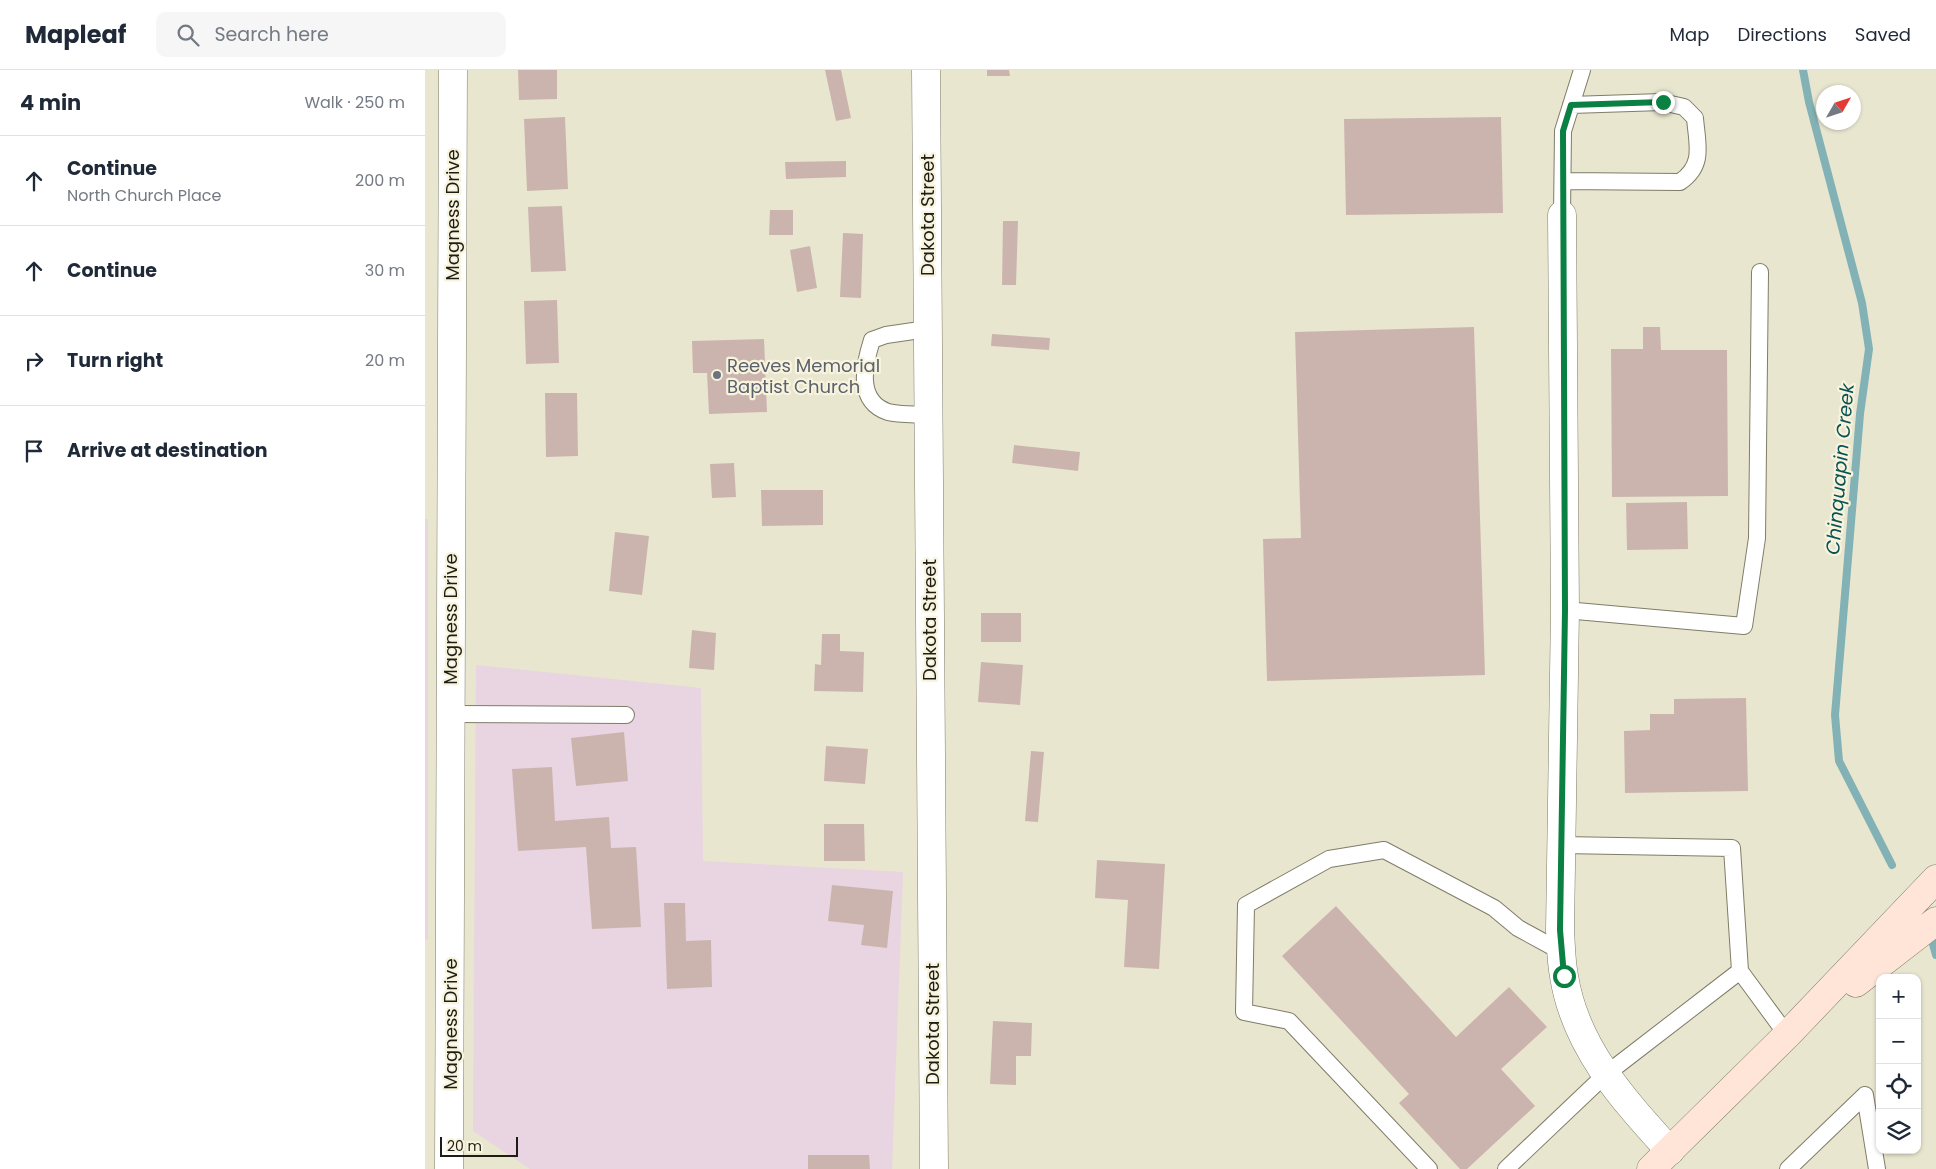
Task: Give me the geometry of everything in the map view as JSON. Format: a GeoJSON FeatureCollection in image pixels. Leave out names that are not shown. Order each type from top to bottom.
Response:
{"type":"FeatureCollection","features":[{"type":"Feature","properties":{"kind":"main road"},"geometry":{"type":"LineString","coordinates":[[1660,1160],[1787,1035],[1936,879]]}},
{"type":"Feature","properties":{"kind":"main road"},"geometry":{"type":"LineString","coordinates":[[1787,1035],[1936,921]]}},
{"type":"Feature","properties":{"kind":"street","name":"Magness Drive"},"geometry":{"type":"LineString","coordinates":[[449,1169],[453,70]]}},
{"type":"Feature","properties":{"kind":"street","name":"Dakota Street"},"geometry":{"type":"LineString","coordinates":[[926,70],[934,1169]]}},
{"type":"Feature","properties":{"kind":"street"},"geometry":{"type":"LineString","coordinates":[[1562,215],[1565,610],[1562,845],[1562,952],[1564,976],[1576,1022],[1597,1064],[1660,1160]]}},
{"type":"Feature","properties":{"kind":"lane"},"geometry":{"type":"LineString","coordinates":[[1562,215],[1563,131],[1582,70]]}},
{"type":"Feature","properties":{"kind":"lane"},"geometry":{"type":"LineString","coordinates":[[1563,181],[1680,182],[1692,174],[1698,159],[1695,118],[1684,107],[1663,102],[1571,105]]}},
{"type":"Feature","properties":{"kind":"lane"},"geometry":{"type":"LineString","coordinates":[[1565,610],[1744,626],[1757,538],[1760,272]]}},
{"type":"Feature","properties":{"kind":"lane"},"geometry":{"type":"LineString","coordinates":[[927,329],[886,335],[872,340],[863,366],[866,391],[874,403],[889,412],[928,415]]}},
{"type":"Feature","properties":{"kind":"lane"},"geometry":{"type":"LineString","coordinates":[[450,714],[625,715]]}},
{"type":"Feature","properties":{"kind":"lane"},"geometry":{"type":"LineString","coordinates":[[1562,845],[1732,848],[1740,971],[1787,1035]]}},
{"type":"Feature","properties":{"kind":"lane"},"geometry":{"type":"LineString","coordinates":[[1429,1169],[1289,1022],[1244,1012],[1246,904],[1329,859],[1384,850],[1494,908],[1518,928],[1562,952]]}},
{"type":"Feature","properties":{"kind":"lane"},"geometry":{"type":"LineString","coordinates":[[1506,1169],[1605,1075],[1740,971]]}},
{"type":"Feature","properties":{"kind":"lane"},"geometry":{"type":"LineString","coordinates":[[1788,1169],[1865,1095],[1877,1169]]}},
{"type":"Feature","properties":{"kind":"shaded area"},"geometry":{"type":"Polygon","coordinates":[[[425,519],[428,519],[428,940],[425,939],[425,519]]]}},
{"type":"Feature","properties":{"kind":"shaded area"},"geometry":{"type":"Polygon","coordinates":[[[476,665],[701,688],[703,861],[903,872],[892,1169],[530,1169],[473,1131],[476,665]]]}},
{"type":"Feature","properties":{"kind":"building"},"geometry":{"type":"Polygon","coordinates":[[[518,70],[557,70],[557,99],[519,100],[518,70]]]}},
{"type":"Feature","properties":{"kind":"building"},"geometry":{"type":"Polygon","coordinates":[[[825,70],[841,70],[851,118],[836,121],[825,70]]]}},
{"type":"Feature","properties":{"kind":"building"},"geometry":{"type":"Polygon","coordinates":[[[987,70],[1009,70],[1010,76],[987,76],[987,70]]]}},
{"type":"Feature","properties":{"kind":"building"},"geometry":{"type":"Polygon","coordinates":[[[565,117],[568,189],[527,191],[524,119],[565,117]]]}},
{"type":"Feature","properties":{"kind":"building"},"geometry":{"type":"Polygon","coordinates":[[[1501,117],[1503,213],[1346,215],[1344,119],[1501,117]]]}},
{"type":"Feature","properties":{"kind":"building"},"geometry":{"type":"Polygon","coordinates":[[[846,161],[846,177],[786,179],[785,162],[846,161]]]}},
{"type":"Feature","properties":{"kind":"building"},"geometry":{"type":"Polygon","coordinates":[[[562,206],[566,271],[531,272],[528,207],[562,206]]]}},
{"type":"Feature","properties":{"kind":"building"},"geometry":{"type":"Polygon","coordinates":[[[770,210],[793,210],[793,235],[769,235],[770,210]]]}},
{"type":"Feature","properties":{"kind":"building"},"geometry":{"type":"Polygon","coordinates":[[[1003,221],[1018,221],[1016,285],[1002,285],[1003,221]]]}},
{"type":"Feature","properties":{"kind":"building"},"geometry":{"type":"Polygon","coordinates":[[[843,233],[863,234],[861,298],[840,297],[843,233]]]}},
{"type":"Feature","properties":{"kind":"building"},"geometry":{"type":"Polygon","coordinates":[[[810,246],[817,288],[797,292],[790,250],[810,246]]]}},
{"type":"Feature","properties":{"kind":"building"},"geometry":{"type":"Polygon","coordinates":[[[557,300],[559,363],[526,364],[524,301],[557,300]]]}},
{"type":"Feature","properties":{"kind":"building"},"geometry":{"type":"Polygon","coordinates":[[[1474,327],[1485,675],[1267,681],[1263,539],[1301,538],[1295,332],[1474,327]]]}},
{"type":"Feature","properties":{"kind":"building"},"geometry":{"type":"Polygon","coordinates":[[[1643,327],[1660,327],[1661,350],[1727,350],[1728,496],[1612,497],[1611,349],[1643,349],[1643,327]]]}},
{"type":"Feature","properties":{"kind":"building"},"geometry":{"type":"Polygon","coordinates":[[[992,334],[1050,338],[1049,350],[991,346],[992,334]]]}},
{"type":"Feature","properties":{"kind":"building"},"geometry":{"type":"Polygon","coordinates":[[[764,339],[767,412],[709,414],[707,373],[693,373],[692,341],[764,339]]]}},
{"type":"Feature","properties":{"kind":"building"},"geometry":{"type":"Polygon","coordinates":[[[545,393],[577,393],[578,456],[546,457],[545,393]]]}},
{"type":"Feature","properties":{"kind":"building"},"geometry":{"type":"Polygon","coordinates":[[[1014,445],[1080,452],[1078,471],[1012,463],[1014,445]]]}},
{"type":"Feature","properties":{"kind":"building"},"geometry":{"type":"Polygon","coordinates":[[[734,463],[736,497],[712,498],[710,464],[734,463]]]}},
{"type":"Feature","properties":{"kind":"building"},"geometry":{"type":"Polygon","coordinates":[[[761,490],[823,490],[823,525],[762,526],[761,490]]]}},
{"type":"Feature","properties":{"kind":"building"},"geometry":{"type":"Polygon","coordinates":[[[1687,502],[1688,549],[1627,550],[1626,503],[1687,502]]]}},
{"type":"Feature","properties":{"kind":"building"},"geometry":{"type":"Polygon","coordinates":[[[615,532],[649,536],[642,595],[609,591],[615,532]]]}},
{"type":"Feature","properties":{"kind":"building"},"geometry":{"type":"Polygon","coordinates":[[[981,613],[1021,613],[1021,642],[981,642],[981,613]]]}},
{"type":"Feature","properties":{"kind":"building"},"geometry":{"type":"Polygon","coordinates":[[[692,630],[716,633],[714,670],[689,668],[692,630]]]}},
{"type":"Feature","properties":{"kind":"building"},"geometry":{"type":"Polygon","coordinates":[[[822,634],[840,634],[840,651],[864,652],[863,692],[814,691],[815,664],[821,665],[822,634]]]}},
{"type":"Feature","properties":{"kind":"building"},"geometry":{"type":"Polygon","coordinates":[[[981,662],[1023,665],[1020,705],[978,702],[981,662]]]}},
{"type":"Feature","properties":{"kind":"building"},"geometry":{"type":"Polygon","coordinates":[[[1746,698],[1748,791],[1625,793],[1624,731],[1650,730],[1650,714],[1674,714],[1674,699],[1746,698]]]}},
{"type":"Feature","properties":{"kind":"building"},"geometry":{"type":"Polygon","coordinates":[[[624,732],[628,781],[576,786],[571,738],[624,732]]]}},
{"type":"Feature","properties":{"kind":"building"},"geometry":{"type":"Polygon","coordinates":[[[826,746],[868,749],[865,784],[824,781],[826,746]]]}},
{"type":"Feature","properties":{"kind":"building"},"geometry":{"type":"Polygon","coordinates":[[[1031,751],[1044,752],[1038,822],[1025,821],[1031,751]]]}},
{"type":"Feature","properties":{"kind":"building"},"geometry":{"type":"Polygon","coordinates":[[[552,767],[555,821],[609,817],[611,848],[636,847],[641,927],[592,929],[586,847],[518,851],[512,769],[552,767]]]}},
{"type":"Feature","properties":{"kind":"building"},"geometry":{"type":"Polygon","coordinates":[[[824,824],[864,824],[865,861],[824,861],[824,824]]]}},
{"type":"Feature","properties":{"kind":"building"},"geometry":{"type":"Polygon","coordinates":[[[1097,860],[1165,864],[1159,969],[1124,967],[1128,900],[1095,898],[1097,860]]]}},
{"type":"Feature","properties":{"kind":"building"},"geometry":{"type":"Polygon","coordinates":[[[832,885],[893,891],[887,948],[861,945],[864,925],[828,921],[832,885]]]}},
{"type":"Feature","properties":{"kind":"building"},"geometry":{"type":"Polygon","coordinates":[[[664,903],[685,903],[686,941],[711,940],[712,987],[667,989],[664,903]]]}},
{"type":"Feature","properties":{"kind":"building"},"geometry":{"type":"Polygon","coordinates":[[[1336,906],[1456,1037],[1509,987],[1547,1027],[1501,1069],[1535,1106],[1467,1169],[1460,1169],[1399,1103],[1409,1094],[1282,956],[1336,906]]]}},
{"type":"Feature","properties":{"kind":"building"},"geometry":{"type":"Polygon","coordinates":[[[993,1021],[1032,1023],[1031,1056],[1016,1056],[1016,1085],[990,1084],[993,1021]]]}},
{"type":"Feature","properties":{"kind":"building"},"geometry":{"type":"Polygon","coordinates":[[[808,1155],[869,1155],[870,1169],[808,1169],[808,1155]]]}},
{"type":"Feature","properties":{"kind":"waterway","name":"Chinquapin Creek"},"geometry":{"type":"LineString","coordinates":[[1803,70],[1809,102],[1862,303],[1869,349],[1860,414],[1835,715],[1839,761],[1892,865]]}},
{"type":"Feature","properties":{"kind":"waterway","name":"Chinquapin Creek"},"geometry":{"type":"LineString","coordinates":[[1930,934],[1936,955]]}},
{"type":"Feature","properties":{"kind":"place","name":"Reeves Memorial Baptist Church"},"geometry":{"type":"Point","coordinates":[717,375]}},
{"type":"Feature","properties":{"kind":"route"},"geometry":{"type":"LineString","coordinates":[[1564,976],[1560,930],[1565,610],[1563,131],[1571,105],[1663,102]]}}]}
